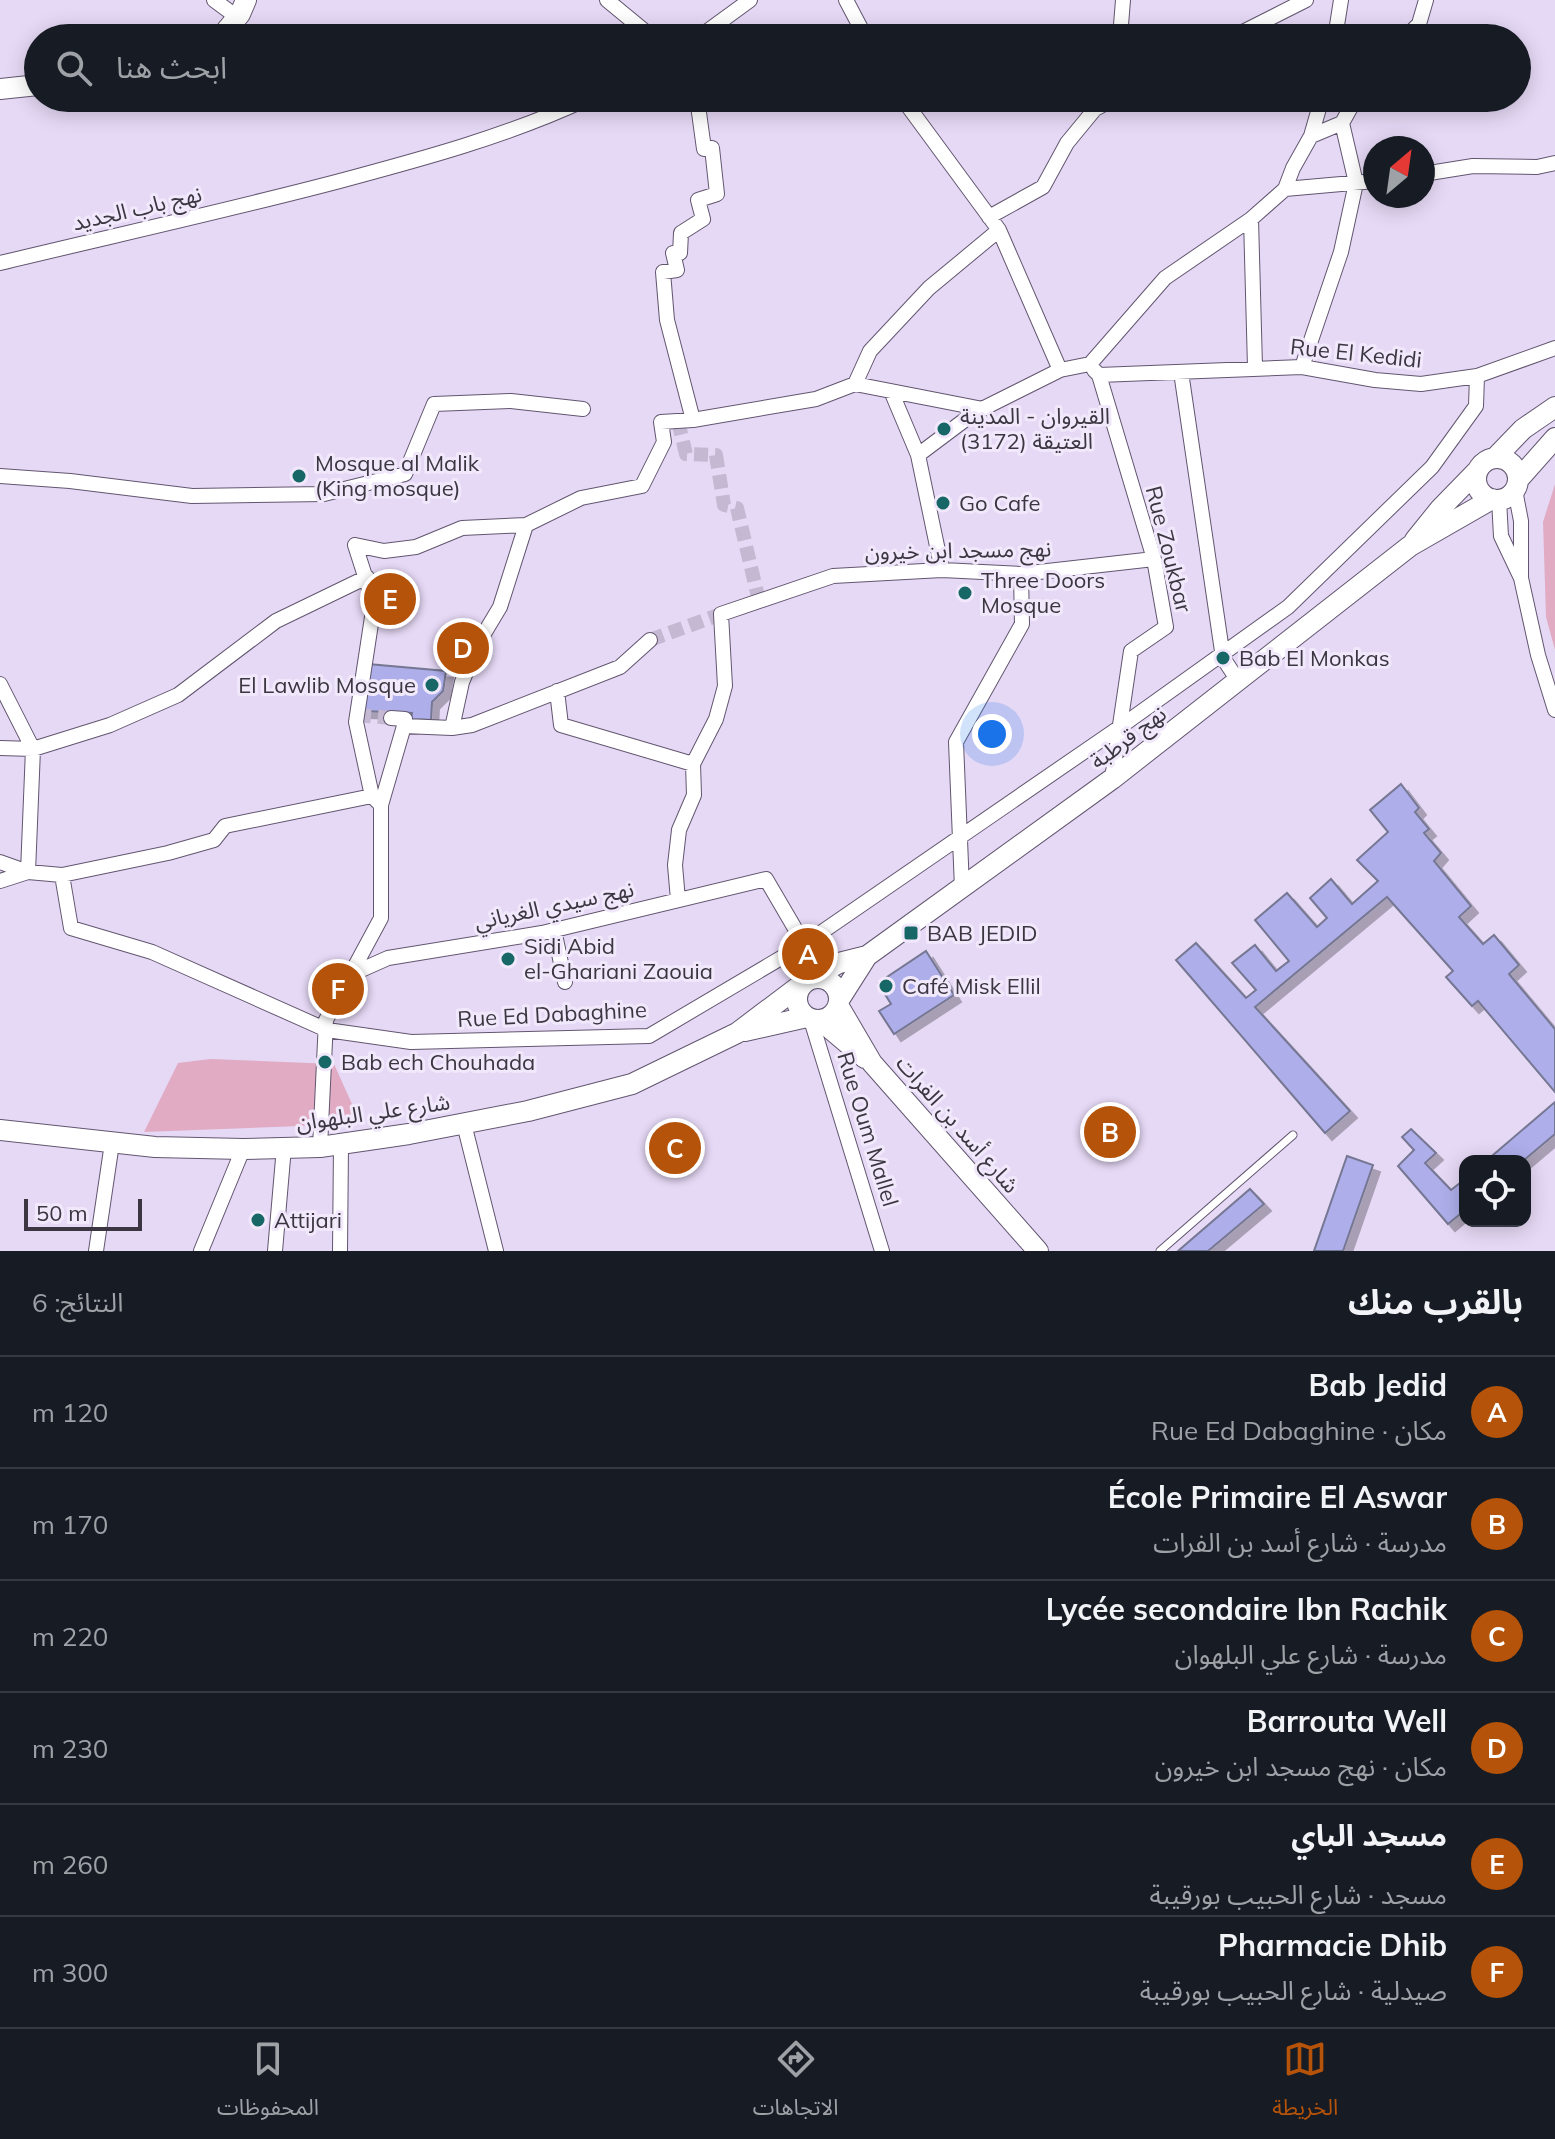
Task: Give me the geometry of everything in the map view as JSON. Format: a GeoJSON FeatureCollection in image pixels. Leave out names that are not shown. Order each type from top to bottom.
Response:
{"type":"FeatureCollection","features":[{"type":"Feature","properties":{"kind":"street"},"geometry":{"type":"LineString","coordinates":[[214,0],[248,5]]}},
{"type":"Feature","properties":{"kind":"street"},"geometry":{"type":"LineString","coordinates":[[607,0],[636,24]]}},
{"type":"Feature","properties":{"kind":"street"},"geometry":{"type":"LineString","coordinates":[[717,24],[750,0]]}},
{"type":"Feature","properties":{"kind":"street"},"geometry":{"type":"LineString","coordinates":[[846,0],[859,24]]}},
{"type":"Feature","properties":{"kind":"street"},"geometry":{"type":"LineString","coordinates":[[1121,24],[1123,0]]}},
{"type":"Feature","properties":{"kind":"street"},"geometry":{"type":"LineString","coordinates":[[1259,24],[1306,0]]}},
{"type":"Feature","properties":{"kind":"street"},"geometry":{"type":"LineString","coordinates":[[1337,24],[1341,0]]}},
{"type":"Feature","properties":{"kind":"street"},"geometry":{"type":"LineString","coordinates":[[1419,24],[1426,0]]}},
{"type":"Feature","properties":{"kind":"street"},"geometry":{"type":"LineString","coordinates":[[232,24],[248,5]]}},
{"type":"Feature","properties":{"kind":"street"},"geometry":{"type":"LineString","coordinates":[[0,89],[24,86]]}},
{"type":"Feature","properties":{"kind":"street","name":"نهج باب الجديد"},"geometry":{"type":"LineString","coordinates":[[0,263],[430,157],[560,112]]}},
{"type":"Feature","properties":{"kind":"street"},"geometry":{"type":"LineString","coordinates":[[693,420],[667,320],[663,272],[677,270],[673,253],[680,253],[681,233],[703,219],[698,200],[717,194],[712,148],[704,149],[699,112]]}},
{"type":"Feature","properties":{"kind":"street"},"geometry":{"type":"LineString","coordinates":[[912,112],[999,230],[1060,370]]}},
{"type":"Feature","properties":{"kind":"street"},"geometry":{"type":"LineString","coordinates":[[989,217],[1043,187],[1067,143],[1091,112]]}},
{"type":"Feature","properties":{"kind":"street"},"geometry":{"type":"LineString","coordinates":[[1095,370],[1165,278],[1251,219],[1285,189],[1311,136],[1318,112]]}},
{"type":"Feature","properties":{"kind":"street"},"geometry":{"type":"LineString","coordinates":[[1311,136],[1342,123],[1348,112]]}},
{"type":"Feature","properties":{"kind":"street"},"geometry":{"type":"LineString","coordinates":[[1302,367],[1341,252],[1356,183],[1342,123]]}},
{"type":"Feature","properties":{"kind":"street"},"geometry":{"type":"LineString","coordinates":[[1435,172],[1473,166],[1537,167],[1555,163]]}},
{"type":"Feature","properties":{"kind":"street"},"geometry":{"type":"LineString","coordinates":[[1285,189],[1363,182]]}},
{"type":"Feature","properties":{"kind":"street"},"geometry":{"type":"LineString","coordinates":[[1251,219],[1255,367]]}},
{"type":"Feature","properties":{"kind":"street"},"geometry":{"type":"LineString","coordinates":[[855,384],[870,351],[929,288],[999,230]]}},
{"type":"Feature","properties":{"kind":"street","name":"Rue El Kedidi"},"geometry":{"type":"LineString","coordinates":[[918,455],[983,409],[1060,370],[1181,372],[1302,367],[1375,380],[1421,384],[1477,376],[1555,348]]}},
{"type":"Feature","properties":{"kind":"street","name":"Rue Zoukbar"},"geometry":{"type":"LineString","coordinates":[[1095,370],[1154,559],[1166,627],[1131,651],[1112,779]]}},
{"type":"Feature","properties":{"kind":"street"},"geometry":{"type":"LineString","coordinates":[[1181,372],[1223,658],[1239,682]]}},
{"type":"Feature","properties":{"kind":"street","name":"Rue Ed Dabaghine"},"geometry":{"type":"LineString","coordinates":[[62,875],[71,928],[152,952],[327,1030],[411,1042],[649,1036],[803,945],[1288,607],[1432,467],[1476,406],[1477,376]]}},
{"type":"Feature","properties":{"kind":"street"},"geometry":{"type":"LineString","coordinates":[[340,1251],[331,1146],[326,1020],[381,918],[377,800],[356,722],[374,604],[355,545],[384,551],[416,547],[462,528],[526,525],[581,498],[642,486],[664,442],[661,422],[693,420],[816,399],[855,384],[983,409]]}},
{"type":"Feature","properties":{"kind":"street"},"geometry":{"type":"LineString","coordinates":[[891,391],[918,455],[942,570]]}},
{"type":"Feature","properties":{"kind":"street"},"geometry":{"type":"LineString","coordinates":[[0,476],[192,496],[324,494],[405,474],[434,404],[511,401],[583,409]]}},
{"type":"Feature","properties":{"kind":"street"},"geometry":{"type":"LineString","coordinates":[[1506,492],[1480,491],[1476,477],[1478,470],[1482,464],[1495,458],[1523,429],[1555,407]]}},
{"type":"Feature","properties":{"kind":"street","name":"نهج قرطبة"},"geometry":{"type":"LineString","coordinates":[[1410,546],[1506,492],[1555,438]]}},
{"type":"Feature","properties":{"kind":"street"},"geometry":{"type":"LineString","coordinates":[[1495,458],[1509,461],[1517,473],[1506,492],[1501,536],[1521,578]]}},
{"type":"Feature","properties":{"kind":"street","name":"نهج قرطبة"},"geometry":{"type":"LineString","coordinates":[[867,956],[1112,779],[1410,546],[1478,470]]}},
{"type":"Feature","properties":{"kind":"street"},"geometry":{"type":"LineString","coordinates":[[1506,492],[1521,521],[1521,578],[1538,655],[1555,710]]}},
{"type":"Feature","properties":{"kind":"street"},"geometry":{"type":"LineString","coordinates":[[452,728],[462,682],[479,642],[500,607],[526,525]]}},
{"type":"Feature","properties":{"kind":"street","name":"نهج مسجد ابن خيرون"},"geometry":{"type":"LineString","coordinates":[[693,764],[716,719],[725,686],[721,614],[833,576],[942,570],[1021,574],[1154,559]]}},
{"type":"Feature","properties":{"kind":"street"},"geometry":{"type":"LineString","coordinates":[[962,888],[956,742],[1022,624],[1021,574]]}},
{"type":"Feature","properties":{"kind":"street"},"geometry":{"type":"LineString","coordinates":[[0,748],[33,749],[110,725],[178,695],[276,621],[367,577]]}},
{"type":"Feature","properties":{"kind":"street"},"geometry":{"type":"LineString","coordinates":[[377,800],[398,722],[452,728],[472,725],[620,667],[650,640]]}},
{"type":"Feature","properties":{"kind":"street"},"geometry":{"type":"LineString","coordinates":[[0,684],[33,749],[28,872]]}},
{"type":"Feature","properties":{"kind":"street"},"geometry":{"type":"LineString","coordinates":[[557,691],[561,725],[693,764],[694,795],[679,830],[675,865],[678,900]]}},
{"type":"Feature","properties":{"kind":"street"},"geometry":{"type":"LineString","coordinates":[[0,862],[28,872],[62,875],[214,840],[225,826],[377,800]]}},
{"type":"Feature","properties":{"kind":"street"},"geometry":{"type":"LineString","coordinates":[[0,881],[28,872]]}},
{"type":"Feature","properties":{"kind":"street","name":"نهج سيدي الغرياني"},"geometry":{"type":"LineString","coordinates":[[352,974],[388,958],[554,930],[766,879],[803,945]]}},
{"type":"Feature","properties":{"kind":"street"},"geometry":{"type":"LineString","coordinates":[[554,930],[565,982]]}},
{"type":"Feature","properties":{"kind":"street"},"geometry":{"type":"LineString","coordinates":[[803,945],[811,979]]}},
{"type":"Feature","properties":{"kind":"street"},"geometry":{"type":"LineString","coordinates":[[737,1033],[811,979],[839,963],[867,956]]}},
{"type":"Feature","properties":{"kind":"street"},"geometry":{"type":"LineString","coordinates":[[737,1033],[834,1013],[867,956]]}},
{"type":"Feature","properties":{"kind":"street"},"geometry":{"type":"LineString","coordinates":[[811,979],[826,980],[833,985],[839,1003],[872,1063],[797,1006],[798,991],[811,979]]}},
{"type":"Feature","properties":{"kind":"street","name":"Rue Oum Mallel"},"geometry":{"type":"LineString","coordinates":[[813,1019],[882,1251]]}},
{"type":"Feature","properties":{"kind":"street","name":"شارع علي البلهوان"},"geometry":{"type":"LineString","coordinates":[[0,1130],[112,1143],[243,1149],[331,1146],[464,1124],[632,1084],[737,1033]]}},
{"type":"Feature","properties":{"kind":"street","name":"شارع أسد بن الفرات"},"geometry":{"type":"LineString","coordinates":[[872,1063],[1038,1251]]}},
{"type":"Feature","properties":{"kind":"street"},"geometry":{"type":"LineString","coordinates":[[464,1124],[496,1251]]}},
{"type":"Feature","properties":{"kind":"street"},"geometry":{"type":"LineString","coordinates":[[96,1251],[112,1143]]}},
{"type":"Feature","properties":{"kind":"street"},"geometry":{"type":"LineString","coordinates":[[275,1251],[284,1147]]}},
{"type":"Feature","properties":{"kind":"street"},"geometry":{"type":"LineString","coordinates":[[201,1251],[243,1149]]}},
{"type":"Feature","properties":{"kind":"street"},"geometry":{"type":"LineString","coordinates":[[1008,1217],[1018,1251]]}},
{"type":"Feature","properties":{"kind":"lane"},"geometry":{"type":"LineString","coordinates":[[1160,1251],[1293,1135]]}},
{"type":"Feature","properties":{"kind":"shaded area"},"geometry":{"type":"Polygon","coordinates":[[[1555,484],[1555,650],[1546,617],[1543,522],[1555,484]]]}},
{"type":"Feature","properties":{"kind":"shaded area"},"geometry":{"type":"Polygon","coordinates":[[[210,1059],[334,1064],[352,1104],[355,1124],[144,1132],[178,1063],[210,1059]]]}},
{"type":"Feature","properties":{"kind":"building"},"geometry":{"type":"Polygon","coordinates":[[[368,664],[446,671],[443,691],[432,702],[431,720],[411,719],[412,713],[363,711],[368,664]]]}},
{"type":"Feature","properties":{"kind":"building"},"geometry":{"type":"Polygon","coordinates":[[[1401,784],[1419,808],[1415,812],[1429,829],[1424,833],[1441,853],[1434,861],[1471,906],[1459,917],[1483,944],[1494,935],[1519,965],[1509,974],[1555,1029],[1555,1092],[1478,1001],[1472,1006],[1446,977],[1453,971],[1387,897],[1255,1007],[1350,1111],[1325,1133],[1176,960],[1196,943],[1246,998],[1256,990],[1232,963],[1255,945],[1276,971],[1289,961],[1255,920],[1287,893],[1317,927],[1327,918],[1310,898],[1331,879],[1352,904],[1378,881],[1357,860],[1388,832],[1370,810],[1401,784]]]}},
{"type":"Feature","properties":{"kind":"building"},"geometry":{"type":"Polygon","coordinates":[[[926,951],[954,995],[894,1034],[879,1011],[891,1004],[878,983],[926,951]]]}},
{"type":"Feature","properties":{"kind":"building"},"geometry":{"type":"Polygon","coordinates":[[[1555,1102],[1555,1134],[1530,1155],[1493,1155],[1555,1102]]]}},
{"type":"Feature","properties":{"kind":"building"},"geometry":{"type":"Polygon","coordinates":[[[1411,1129],[1436,1153],[1425,1163],[1451,1190],[1459,1184],[1459,1215],[1448,1224],[1398,1166],[1414,1150],[1402,1137],[1411,1129]]]}},
{"type":"Feature","properties":{"kind":"building"},"geometry":{"type":"Polygon","coordinates":[[[1347,1156],[1373,1165],[1343,1251],[1314,1251],[1347,1156]]]}},
{"type":"Feature","properties":{"kind":"building"},"geometry":{"type":"Polygon","coordinates":[[[1250,1189],[1264,1204],[1208,1251],[1178,1251],[1250,1189]]]}},
{"type":"Feature","properties":{"kind":"tunnel"},"geometry":{"type":"LineString","coordinates":[[678,421],[686,454],[716,455],[724,505],[737,508],[759,601]]}},
{"type":"Feature","properties":{"kind":"tunnel"},"geometry":{"type":"LineString","coordinates":[[650,640],[721,614]]}},
{"type":"Feature","properties":{"kind":"tunnel"},"geometry":{"type":"LineString","coordinates":[[357,715],[391,718]]}},
{"type":"Feature","properties":{"kind":"place","name":"القيروان - المدينة العتيقة (3172)"},"geometry":{"type":"Point","coordinates":[944,429]}},
{"type":"Feature","properties":{"kind":"place","name":"Mosque al Malik (King mosque)"},"geometry":{"type":"Point","coordinates":[299,476]}},
{"type":"Feature","properties":{"kind":"place","name":"Go Cafe"},"geometry":{"type":"Point","coordinates":[943,503]}},
{"type":"Feature","properties":{"kind":"place","name":"Three Doors Mosque"},"geometry":{"type":"Point","coordinates":[965,593]}},
{"type":"Feature","properties":{"kind":"place","name":"مسجد الباي"},"geometry":{"type":"Point","coordinates":[390,599]}},
{"type":"Feature","properties":{"kind":"place","name":"Barrouta Well"},"geometry":{"type":"Point","coordinates":[463,648]}},
{"type":"Feature","properties":{"kind":"place","name":"Bab El Monkas"},"geometry":{"type":"Point","coordinates":[1223,658]}},
{"type":"Feature","properties":{"kind":"place","name":"El Lawlib Mosque"},"geometry":{"type":"Point","coordinates":[432,685]}},
{"type":"Feature","properties":{"kind":"place","name":"BAB JEDID"},"geometry":{"type":"Point","coordinates":[911,933]}},
{"type":"Feature","properties":{"kind":"place","name":"Bab Jedid"},"geometry":{"type":"Point","coordinates":[808,954]}},
{"type":"Feature","properties":{"kind":"place","name":"Sidi Abid el-Ghariani Zaouia"},"geometry":{"type":"Point","coordinates":[508,959]}},
{"type":"Feature","properties":{"kind":"place","name":"Café Misk Ellil"},"geometry":{"type":"Point","coordinates":[886,986]}},
{"type":"Feature","properties":{"kind":"place","name":"Pharmacie Dhib"},"geometry":{"type":"Point","coordinates":[338,989]}},
{"type":"Feature","properties":{"kind":"place","name":"Bab ech Chouhada"},"geometry":{"type":"Point","coordinates":[325,1062]}},
{"type":"Feature","properties":{"kind":"place","name":"École Primaire El Aswar"},"geometry":{"type":"Point","coordinates":[1110,1132]}},
{"type":"Feature","properties":{"kind":"place","name":"Lycée secondaire Ibn Rachik"},"geometry":{"type":"Point","coordinates":[675,1148]}},
{"type":"Feature","properties":{"kind":"place","name":"Attijari"},"geometry":{"type":"Point","coordinates":[258,1220]}}]}
